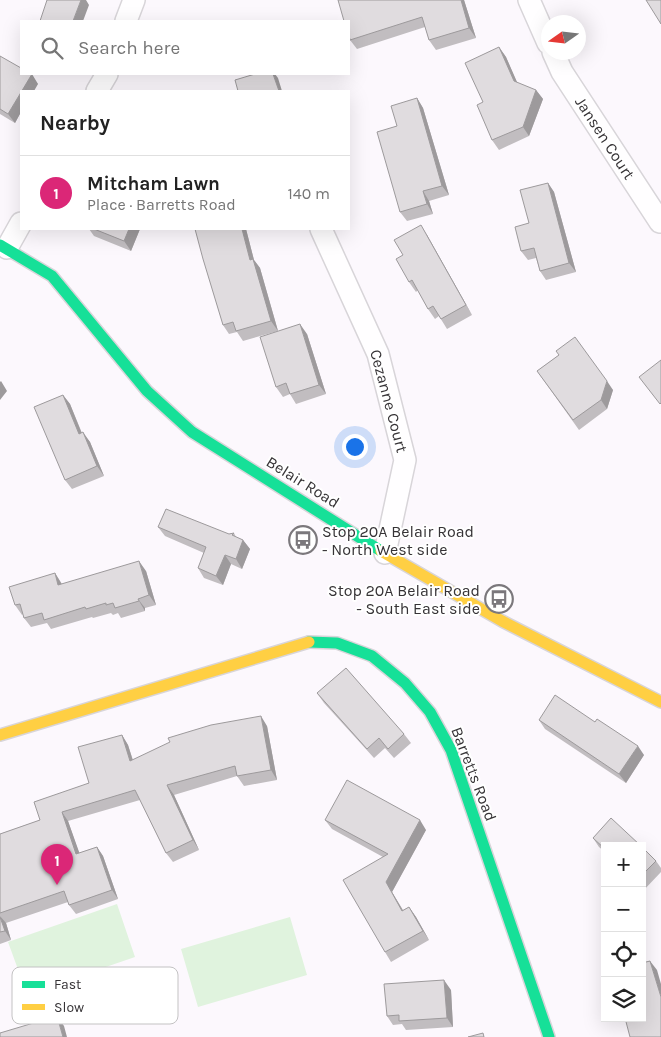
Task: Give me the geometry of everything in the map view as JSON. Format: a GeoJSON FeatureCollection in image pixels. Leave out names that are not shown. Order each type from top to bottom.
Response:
{"type":"FeatureCollection","features":[{"type":"Feature","properties":{"kind":"street"},"geometry":{"type":"LineString","coordinates":[[126,20],[134,0]]}},
{"type":"Feature","properties":{"kind":"street"},"geometry":{"type":"LineString","coordinates":[[529,0],[541,27]]}},
{"type":"Feature","properties":{"kind":"street","name":"Jansen Court"},"geometry":{"type":"LineString","coordinates":[[557,60],[562,72],[660,222]]}},
{"type":"Feature","properties":{"kind":"street"},"geometry":{"type":"LineString","coordinates":[[98,90],[106,75]]}},
{"type":"Feature","properties":{"kind":"street"},"geometry":{"type":"LineString","coordinates":[[4,247],[20,224]]}},
{"type":"Feature","properties":{"kind":"street","name":"Cezanne Court"},"geometry":{"type":"LineString","coordinates":[[321,230],[378,354],[405,460],[385,552]]}},
{"type":"Feature","properties":{"kind":"street","name":"Belair Road"},"geometry":{"type":"LineString","coordinates":[[4,247],[52,276],[147,392],[192,432],[385,552],[502,621],[661,702]]}},
{"type":"Feature","properties":{"kind":"street","name":"Barretts Road"},"geometry":{"type":"LineString","coordinates":[[0,735],[307,642],[337,643],[372,656],[405,683],[430,712],[451,750],[549,1037]]}},
{"type":"Feature","properties":{"kind":"green space"},"geometry":{"type":"Polygon","coordinates":[[[117,904],[135,957],[106,967],[17,967],[8,942],[117,904]]]}},
{"type":"Feature","properties":{"kind":"green space"},"geometry":{"type":"Polygon","coordinates":[[[290,917],[307,975],[198,1007],[181,949],[290,917]]]}},
{"type":"Feature","properties":{"kind":"building"},"geometry":{"type":"Polygon","coordinates":[[[47,0],[81,0],[73,20],[40,20],[47,0]]]}},
{"type":"Feature","properties":{"kind":"building"},"geometry":{"type":"Polygon","coordinates":[[[338,0],[461,0],[469,28],[429,40],[422,17],[350,40],[350,20],[344,20],[338,0]]]}},
{"type":"Feature","properties":{"kind":"building"},"geometry":{"type":"Polygon","coordinates":[[[646,0],[661,0],[661,24],[646,0]]]}},
{"type":"Feature","properties":{"kind":"building"},"geometry":{"type":"Polygon","coordinates":[[[499,47],[514,81],[536,90],[523,127],[492,140],[477,105],[483,102],[465,63],[499,47]]]}},
{"type":"Feature","properties":{"kind":"building"},"geometry":{"type":"Polygon","coordinates":[[[0,56],[20,67],[20,75],[31,75],[22,90],[20,90],[20,94],[8,114],[0,109],[0,56]]]}},
{"type":"Feature","properties":{"kind":"building"},"geometry":{"type":"Polygon","coordinates":[[[252,75],[273,75],[279,90],[238,90],[235,80],[252,75]]]}},
{"type":"Feature","properties":{"kind":"building"},"geometry":{"type":"Polygon","coordinates":[[[417,98],[442,186],[423,191],[427,204],[400,212],[377,132],[397,126],[391,106],[417,98]]]}},
{"type":"Feature","properties":{"kind":"building"},"geometry":{"type":"Polygon","coordinates":[[[548,183],[569,263],[540,271],[534,248],[521,251],[515,227],[529,223],[520,190],[548,183]]]}},
{"type":"Feature","properties":{"kind":"building"},"geometry":{"type":"Polygon","coordinates":[[[421,225],[466,305],[441,319],[433,306],[428,309],[412,280],[409,282],[396,259],[403,255],[394,240],[421,225]]]}},
{"type":"Feature","properties":{"kind":"building"},"geometry":{"type":"Polygon","coordinates":[[[96,230],[129,230],[124,241],[96,230]]]}},
{"type":"Feature","properties":{"kind":"building"},"geometry":{"type":"Polygon","coordinates":[[[195,230],[242,230],[250,260],[253,259],[271,321],[236,331],[233,322],[223,325],[195,230]]]}},
{"type":"Feature","properties":{"kind":"building"},"geometry":{"type":"Polygon","coordinates":[[[300,324],[319,385],[290,394],[286,383],[276,387],[260,337],[300,324]]]}},
{"type":"Feature","properties":{"kind":"building"},"geometry":{"type":"Polygon","coordinates":[[[575,337],[607,381],[601,400],[573,420],[537,371],[559,355],[556,351],[575,337]]]}},
{"type":"Feature","properties":{"kind":"building"},"geometry":{"type":"Polygon","coordinates":[[[661,360],[661,403],[660,404],[639,377],[661,360]]]}},
{"type":"Feature","properties":{"kind":"building"},"geometry":{"type":"Polygon","coordinates":[[[63,395],[79,434],[83,432],[97,466],[65,480],[34,407],[63,395]]]}},
{"type":"Feature","properties":{"kind":"building"},"geometry":{"type":"Polygon","coordinates":[[[166,509],[229,534],[234,533],[232,535],[243,540],[236,559],[225,555],[216,576],[198,568],[206,547],[158,527],[166,509]]]}},
{"type":"Feature","properties":{"kind":"building"},"geometry":{"type":"Polygon","coordinates":[[[139,561],[149,595],[138,599],[139,601],[115,608],[113,603],[106,605],[106,603],[86,609],[85,607],[44,620],[42,613],[24,618],[20,604],[15,605],[9,587],[55,573],[58,585],[139,561]]]}},
{"type":"Feature","properties":{"kind":"building"},"geometry":{"type":"Polygon","coordinates":[[[346,668],[404,734],[388,749],[379,738],[367,749],[317,693],[346,668]]]}},
{"type":"Feature","properties":{"kind":"building"},"geometry":{"type":"Polygon","coordinates":[[[555,695],[595,722],[597,719],[638,746],[619,774],[539,720],[555,695]]]}},
{"type":"Feature","properties":{"kind":"building"},"geometry":{"type":"Polygon","coordinates":[[[261,716],[271,770],[237,776],[235,766],[167,785],[193,840],[166,853],[135,790],[62,812],[76,854],[97,847],[112,890],[69,905],[64,891],[0,913],[0,834],[40,820],[34,802],[89,783],[78,747],[122,735],[130,761],[170,742],[168,738],[211,725],[261,716]]]}},
{"type":"Feature","properties":{"kind":"building"},"geometry":{"type":"Polygon","coordinates":[[[347,780],[420,820],[386,882],[402,911],[409,907],[423,931],[385,952],[343,880],[388,854],[325,820],[347,780]]]}},
{"type":"Feature","properties":{"kind":"building"},"geometry":{"type":"Polygon","coordinates":[[[611,818],[637,842],[601,842],[601,845],[593,838],[611,818]]]}},
{"type":"Feature","properties":{"kind":"building"},"geometry":{"type":"Polygon","coordinates":[[[646,851],[656,861],[646,871],[646,851]]]}},
{"type":"Feature","properties":{"kind":"building"},"geometry":{"type":"Polygon","coordinates":[[[0,917],[5,931],[0,932],[0,917]]]}},
{"type":"Feature","properties":{"kind":"building"},"geometry":{"type":"Polygon","coordinates":[[[650,961],[661,997],[661,1037],[630,1037],[626,1022],[646,1022],[646,962],[650,961]]]}},
{"type":"Feature","properties":{"kind":"building"},"geometry":{"type":"Polygon","coordinates":[[[444,980],[447,1018],[399,1021],[399,1015],[387,1016],[384,984],[444,980]]]}},
{"type":"Feature","properties":{"kind":"building"},"geometry":{"type":"Polygon","coordinates":[[[30,1024],[59,1024],[63,1037],[0,1037],[0,1033],[30,1024]]]}},
{"type":"Feature","properties":{"kind":"building"},"geometry":{"type":"Polygon","coordinates":[[[483,1033],[484,1037],[468,1037],[483,1033]]]}},
{"type":"Feature","properties":{"kind":"traffic: fast"},"geometry":{"type":"LineString","coordinates":[[0,245],[52,276],[147,391],[192,432],[381,551]]}},
{"type":"Feature","properties":{"kind":"traffic: fast"},"geometry":{"type":"LineString","coordinates":[[309,642],[337,643],[372,656],[405,683],[430,712],[451,750],[549,1037]]}},
{"type":"Feature","properties":{"kind":"traffic: slow"},"geometry":{"type":"LineString","coordinates":[[381,551],[502,621],[661,702]]}},
{"type":"Feature","properties":{"kind":"traffic: slow"},"geometry":{"type":"LineString","coordinates":[[0,735],[309,642]]}},
{"type":"Feature","properties":{"kind":"place","name":"Stop 20A Belair Road - North West side"},"geometry":{"type":"Point","coordinates":[303,540]}},
{"type":"Feature","properties":{"kind":"place","name":"Stop 20A Belair Road - South East side"},"geometry":{"type":"Point","coordinates":[499,599]}},
{"type":"Feature","properties":{"kind":"place","name":"Mitcham Lawn"},"geometry":{"type":"Point","coordinates":[57,885]}}]}
